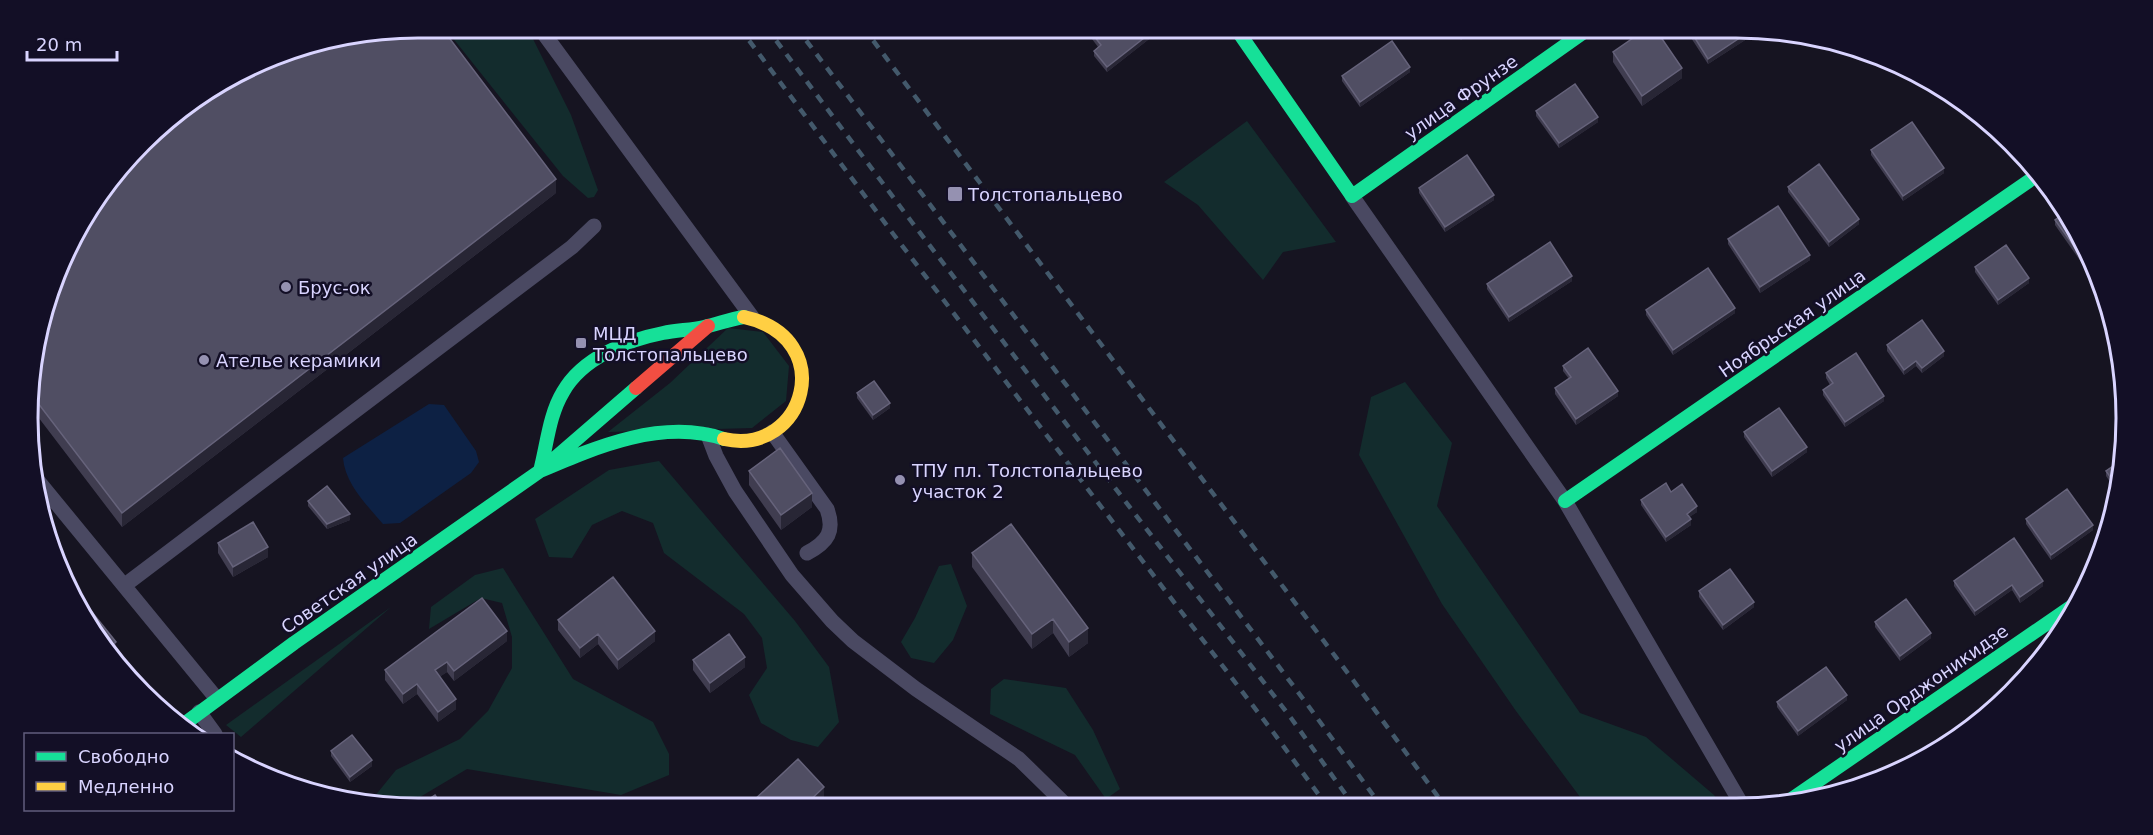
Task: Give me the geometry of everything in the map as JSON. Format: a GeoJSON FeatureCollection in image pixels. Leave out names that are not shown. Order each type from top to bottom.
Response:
{"type":"FeatureCollection","features":[{"type":"Feature","properties":{"kind":"street"},"geometry":{"type":"LineString","coordinates":[[1243,38],[1352,196]]}},
{"type":"Feature","properties":{"kind":"street","name":"улица Фрунзе"},"geometry":{"type":"LineString","coordinates":[[1352,196],[1575,38]]}},
{"type":"Feature","properties":{"kind":"street","name":"Ноябрьская улица"},"geometry":{"type":"LineString","coordinates":[[1565,501],[2031,179]]}},
{"type":"Feature","properties":{"kind":"street"},"geometry":{"type":"LineString","coordinates":[[728,318],[754,319],[774,326],[795,350],[801,364],[800,395],[785,423],[772,432],[752,440],[742,441],[719,438],[708,433],[656,433],[625,438],[540,471],[558,404],[567,385],[582,370],[641,338],[708,326],[728,318]]}},
{"type":"Feature","properties":{"kind":"street"},"geometry":{"type":"LineString","coordinates":[[540,471],[708,326]]}},
{"type":"Feature","properties":{"kind":"street","name":"Советская улица"},"geometry":{"type":"LineString","coordinates":[[188,721],[294,643],[540,471]]}},
{"type":"Feature","properties":{"kind":"street","name":"улица Орджоникидзе"},"geometry":{"type":"LineString","coordinates":[[1804,791],[2061,614]]}},
{"type":"Feature","properties":{"kind":"lane"},"geometry":{"type":"LineString","coordinates":[[547,38],[754,319]]}},
{"type":"Feature","properties":{"kind":"lane"},"geometry":{"type":"LineString","coordinates":[[1352,196],[1565,501],[1738,798]]}},
{"type":"Feature","properties":{"kind":"lane"},"geometry":{"type":"LineString","coordinates":[[125,585],[563,254],[594,226]]}},
{"type":"Feature","properties":{"kind":"lane"},"geometry":{"type":"LineString","coordinates":[[772,432],[827,508],[831,521],[831,530],[824,540],[807,553]]}},
{"type":"Feature","properties":{"kind":"lane"},"geometry":{"type":"LineString","coordinates":[[708,433],[716,456],[735,491],[792,574],[832,621],[853,641],[916,688],[1019,759],[1059,798]]}},
{"type":"Feature","properties":{"kind":"lane"},"geometry":{"type":"LineString","coordinates":[[44,489],[217,699]]}},
{"type":"Feature","properties":{"kind":"lane"},"geometry":{"type":"LineString","coordinates":[[199,712],[214,733]]}},
{"type":"Feature","properties":{"kind":"green space"},"geometry":{"type":"Polygon","coordinates":[[[453,38],[532,38],[571,115],[598,190],[594,197],[588,198],[563,176],[453,38]]]}},
{"type":"Feature","properties":{"kind":"green space"},"geometry":{"type":"Polygon","coordinates":[[[1247,121],[1336,242],[1283,252],[1263,280],[1198,205],[1164,182],[1247,121]]]}},
{"type":"Feature","properties":{"kind":"green space"},"geometry":{"type":"Polygon","coordinates":[[[728,328],[763,332],[789,366],[786,401],[752,428],[608,432],[670,383],[728,328]]]}},
{"type":"Feature","properties":{"kind":"green space"},"geometry":{"type":"Polygon","coordinates":[[[1405,382],[1452,443],[1437,506],[1580,713],[1646,737],[1716,798],[1581,798],[1516,711],[1442,604],[1359,455],[1371,397],[1405,382]]]}},
{"type":"Feature","properties":{"kind":"green space"},"geometry":{"type":"Polygon","coordinates":[[[659,461],[795,621],[829,667],[839,722],[818,747],[791,740],[761,723],[749,695],[767,668],[762,638],[744,614],[664,553],[653,523],[622,511],[592,525],[572,558],[549,557],[535,519],[609,470],[659,461]]]}},
{"type":"Feature","properties":{"kind":"green space"},"geometry":{"type":"Polygon","coordinates":[[[951,564],[967,606],[953,640],[934,663],[911,658],[901,642],[939,566],[951,564]]]}},
{"type":"Feature","properties":{"kind":"green space"},"geometry":{"type":"Polygon","coordinates":[[[503,568],[573,679],[653,722],[669,754],[669,775],[621,795],[467,769],[418,798],[376,795],[396,770],[460,739],[488,711],[512,668],[512,637],[502,603],[481,598],[429,629],[431,607],[475,575],[503,568]]]}},
{"type":"Feature","properties":{"kind":"green space"},"geometry":{"type":"Polygon","coordinates":[[[391,607],[241,737],[226,725],[391,607]]]}},
{"type":"Feature","properties":{"kind":"green space"},"geometry":{"type":"Polygon","coordinates":[[[1004,679],[1066,688],[1093,730],[1120,789],[1105,798],[1075,755],[990,714],[991,689],[1004,679]]]}},
{"type":"Feature","properties":{"kind":"water"},"geometry":{"type":"Polygon","coordinates":[[[429,404],[444,405],[476,451],[479,462],[471,473],[400,523],[383,524],[352,485],[343,458],[429,404]]]}},
{"type":"Feature","properties":{"kind":"building"},"geometry":{"type":"Polygon","coordinates":[[[393,38],[449,38],[556,179],[122,513],[38,403],[41,368],[50,319],[66,272],[88,227],[102,206],[132,167],[167,132],[206,102],[249,77],[295,58],[343,45],[393,38]]]}},
{"type":"Feature","properties":{"kind":"building"},"geometry":{"type":"Polygon","coordinates":[[[1096,38],[1144,38],[1107,67],[1094,51],[1101,45],[1096,38]]]}},
{"type":"Feature","properties":{"kind":"building"},"geometry":{"type":"Polygon","coordinates":[[[1633,38],[1662,38],[1682,68],[1642,96],[1613,52],[1633,38]]]}},
{"type":"Feature","properties":{"kind":"building"},"geometry":{"type":"Polygon","coordinates":[[[1695,38],[1740,38],[1708,59],[1695,38]]]}},
{"type":"Feature","properties":{"kind":"building"},"geometry":{"type":"Polygon","coordinates":[[[1392,41],[1410,67],[1360,102],[1342,76],[1392,41]]]}},
{"type":"Feature","properties":{"kind":"building"},"geometry":{"type":"Polygon","coordinates":[[[1575,84],[1598,117],[1559,143],[1536,111],[1575,84]]]}},
{"type":"Feature","properties":{"kind":"building"},"geometry":{"type":"Polygon","coordinates":[[[1912,122],[1944,168],[1903,196],[1871,150],[1912,122]]]}},
{"type":"Feature","properties":{"kind":"building"},"geometry":{"type":"Polygon","coordinates":[[[1467,155],[1494,195],[1445,227],[1419,188],[1467,155]]]}},
{"type":"Feature","properties":{"kind":"building"},"geometry":{"type":"Polygon","coordinates":[[[1819,164],[1859,219],[1829,242],[1788,187],[1819,164]]]}},
{"type":"Feature","properties":{"kind":"building"},"geometry":{"type":"Polygon","coordinates":[[[1778,206],[1810,255],[1760,287],[1728,239],[1778,206]]]}},
{"type":"Feature","properties":{"kind":"building"},"geometry":{"type":"Polygon","coordinates":[[[2058,218],[2076,249],[2055,220],[2058,218]]]}},
{"type":"Feature","properties":{"kind":"building"},"geometry":{"type":"Polygon","coordinates":[[[1550,242],[1572,276],[1509,317],[1487,284],[1550,242]]]}},
{"type":"Feature","properties":{"kind":"building"},"geometry":{"type":"Polygon","coordinates":[[[2006,245],[2029,278],[1998,300],[1975,267],[2006,245]]]}},
{"type":"Feature","properties":{"kind":"building"},"geometry":{"type":"Polygon","coordinates":[[[1708,268],[1735,308],[1673,350],[1646,310],[1708,268]]]}},
{"type":"Feature","properties":{"kind":"building"},"geometry":{"type":"Polygon","coordinates":[[[1922,320],[1944,351],[1922,368],[1916,361],[1904,370],[1887,345],[1922,320]]]}},
{"type":"Feature","properties":{"kind":"building"},"geometry":{"type":"Polygon","coordinates":[[[1588,348],[1618,391],[1576,419],[1555,388],[1571,377],[1563,366],[1588,348]]]}},
{"type":"Feature","properties":{"kind":"building"},"geometry":{"type":"Polygon","coordinates":[[[1856,353],[1884,396],[1845,422],[1823,390],[1833,383],[1826,373],[1856,353]]]}},
{"type":"Feature","properties":{"kind":"building"},"geometry":{"type":"Polygon","coordinates":[[[874,381],[890,403],[873,415],[857,393],[874,381]]]}},
{"type":"Feature","properties":{"kind":"building"},"geometry":{"type":"Polygon","coordinates":[[[1779,408],[1807,447],[1772,471],[1744,432],[1779,408]]]}},
{"type":"Feature","properties":{"kind":"building"},"geometry":{"type":"Polygon","coordinates":[[[780,448],[812,493],[781,515],[749,471],[780,448]]]}},
{"type":"Feature","properties":{"kind":"building"},"geometry":{"type":"Polygon","coordinates":[[[2112,467],[2110,477],[2106,471],[2112,467]]]}},
{"type":"Feature","properties":{"kind":"building"},"geometry":{"type":"Polygon","coordinates":[[[1666,483],[1671,492],[1682,484],[1697,506],[1687,514],[1691,519],[1666,537],[1641,500],[1666,483]]]}},
{"type":"Feature","properties":{"kind":"building"},"geometry":{"type":"Polygon","coordinates":[[[327,486],[350,514],[327,524],[308,501],[327,486]]]}},
{"type":"Feature","properties":{"kind":"building"},"geometry":{"type":"Polygon","coordinates":[[[2067,489],[2093,525],[2051,555],[2026,519],[2067,489]]]}},
{"type":"Feature","properties":{"kind":"building"},"geometry":{"type":"Polygon","coordinates":[[[253,522],[268,547],[233,567],[218,543],[253,522]]]}},
{"type":"Feature","properties":{"kind":"building"},"geometry":{"type":"Polygon","coordinates":[[[1011,524],[1088,628],[1069,642],[1053,619],[1032,634],[972,553],[1011,524]]]}},
{"type":"Feature","properties":{"kind":"building"},"geometry":{"type":"Polygon","coordinates":[[[2014,538],[2043,581],[2020,597],[2012,585],[1975,611],[1954,581],[2014,538]]]}},
{"type":"Feature","properties":{"kind":"building"},"geometry":{"type":"Polygon","coordinates":[[[1730,569],[1754,602],[1723,625],[1699,591],[1730,569]]]}},
{"type":"Feature","properties":{"kind":"building"},"geometry":{"type":"Polygon","coordinates":[[[613,577],[655,631],[618,660],[598,634],[580,648],[558,620],[613,577]]]}},
{"type":"Feature","properties":{"kind":"building"},"geometry":{"type":"Polygon","coordinates":[[[482,598],[507,631],[454,671],[447,662],[435,670],[456,699],[438,712],[417,684],[403,694],[385,670],[482,598]]]}},
{"type":"Feature","properties":{"kind":"building"},"geometry":{"type":"Polygon","coordinates":[[[1906,599],[1931,633],[1900,656],[1875,622],[1906,599]]]}},
{"type":"Feature","properties":{"kind":"building"},"geometry":{"type":"Polygon","coordinates":[[[89,608],[116,642],[113,644],[89,608]]]}},
{"type":"Feature","properties":{"kind":"building"},"geometry":{"type":"Polygon","coordinates":[[[729,634],[745,657],[710,683],[693,660],[729,634]]]}},
{"type":"Feature","properties":{"kind":"building"},"geometry":{"type":"Polygon","coordinates":[[[1826,667],[1847,695],[1798,731],[1777,702],[1826,667]]]}},
{"type":"Feature","properties":{"kind":"building"},"geometry":{"type":"Polygon","coordinates":[[[352,735],[372,760],[350,777],[331,751],[352,735]]]}},
{"type":"Feature","properties":{"kind":"building"},"geometry":{"type":"Polygon","coordinates":[[[798,759],[824,787],[812,798],[756,798],[798,759]]]}},
{"type":"Feature","properties":{"kind":"railway"},"geometry":{"type":"LineString","coordinates":[[747,38],[1321,798]]}},
{"type":"Feature","properties":{"kind":"railway"},"geometry":{"type":"LineString","coordinates":[[774,38],[911,221],[1291,718],[1348,798]]}},
{"type":"Feature","properties":{"kind":"railway"},"geometry":{"type":"LineString","coordinates":[[804,38],[1307,704],[1375,798]]}},
{"type":"Feature","properties":{"kind":"railway"},"geometry":{"type":"LineString","coordinates":[[871,38],[1439,798]]}},
{"type":"Feature","properties":{"kind":"traffic: fast"},"geometry":{"type":"LineString","coordinates":[[1243,38],[1352,196],[1575,38]]}},
{"type":"Feature","properties":{"kind":"traffic: fast"},"geometry":{"type":"LineString","coordinates":[[1565,501],[2031,179]]}},
{"type":"Feature","properties":{"kind":"traffic: fast"},"geometry":{"type":"LineString","coordinates":[[724,439],[701,433],[677,432],[630,438],[540,471],[551,420],[558,401],[571,380],[593,360],[607,352],[649,336],[699,328],[744,317]]}},
{"type":"Feature","properties":{"kind":"traffic: fast"},"geometry":{"type":"LineString","coordinates":[[188,721],[294,643],[540,471],[636,388]]}},
{"type":"Feature","properties":{"kind":"traffic: fast"},"geometry":{"type":"LineString","coordinates":[[1803,791],[2061,613]]}},
{"type":"Feature","properties":{"kind":"traffic: slow"},"geometry":{"type":"LineString","coordinates":[[724,439],[752,440],[775,430],[791,414],[800,393],[801,370],[793,347],[774,329],[744,317]]}},
{"type":"Feature","properties":{"kind":"traffic: jam"},"geometry":{"type":"LineString","coordinates":[[636,388],[708,326]]}},
{"type":"Feature","properties":{"kind":"place","name":"Толстопальцево"},"geometry":{"type":"Point","coordinates":[955,194]}},
{"type":"Feature","properties":{"kind":"place","name":"Брус-ок"},"geometry":{"type":"Point","coordinates":[286,287]}},
{"type":"Feature","properties":{"kind":"place","name":"МЦД Толстопальцево"},"geometry":{"type":"Point","coordinates":[581,343]}},
{"type":"Feature","properties":{"kind":"place","name":"Ателье керамики"},"geometry":{"type":"Point","coordinates":[204,360]}},
{"type":"Feature","properties":{"kind":"place","name":"ТПУ пл. Толстопальцево участок 2"},"geometry":{"type":"Point","coordinates":[900,480]}}]}
